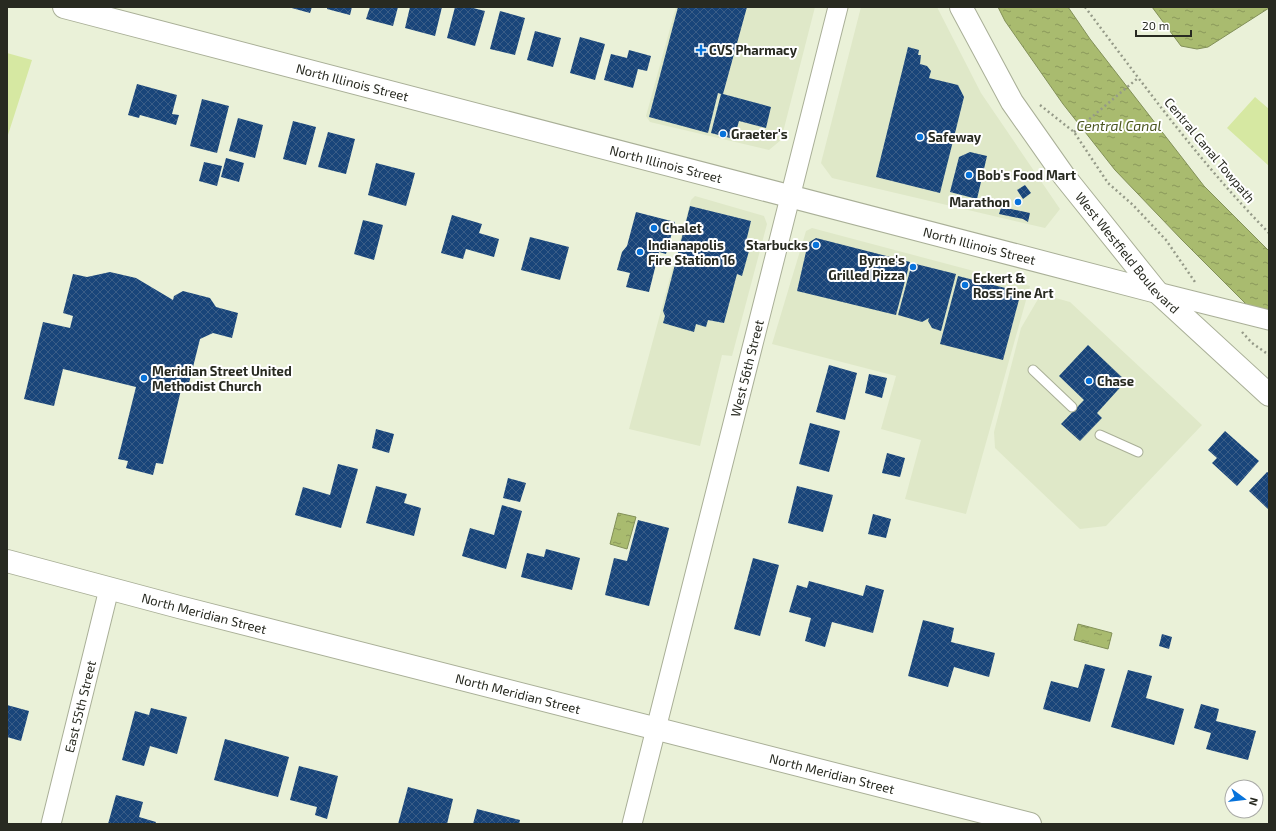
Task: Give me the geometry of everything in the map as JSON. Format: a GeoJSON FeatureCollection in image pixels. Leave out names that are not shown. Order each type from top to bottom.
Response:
{"type":"FeatureCollection","features":[{"type":"Feature","properties":{"kind":"main road","name":"North Illinois Street"},"geometry":{"type":"LineString","coordinates":[[64,7],[1158,292]]}},
{"type":"Feature","properties":{"kind":"main road","name":"West Westfield Boulevard"},"geometry":{"type":"LineString","coordinates":[[961,7],[1012,102],[1064,176],[1158,292],[1269,395]]}},
{"type":"Feature","properties":{"kind":"main road","name":"North Meridian Street"},"geometry":{"type":"LineString","coordinates":[[7,561],[109,589],[656,730],[1030,824]]}},
{"type":"Feature","properties":{"kind":"street","name":"West 56th Street"},"geometry":{"type":"LineString","coordinates":[[632,824],[792,196],[838,7]]}},
{"type":"Feature","properties":{"kind":"street","name":"North Illinois Street"},"geometry":{"type":"LineString","coordinates":[[1158,292],[1269,320]]}},
{"type":"Feature","properties":{"kind":"street","name":"East 55th Street"},"geometry":{"type":"LineString","coordinates":[[51,824],[109,589]]}},
{"type":"Feature","properties":{"kind":"lane"},"geometry":{"type":"LineString","coordinates":[[1033,370],[1072,407]]}},
{"type":"Feature","properties":{"kind":"lane"},"geometry":{"type":"LineString","coordinates":[[1100,435],[1138,452]]}},
{"type":"Feature","properties":{"kind":"path","name":"Central Canal Towpath"},"geometry":{"type":"LineString","coordinates":[[1085,7],[1138,78],[1234,196],[1269,233]]}},
{"type":"Feature","properties":{"kind":"path"},"geometry":{"type":"LineString","coordinates":[[1074,132],[1138,78]]}},
{"type":"Feature","properties":{"kind":"path"},"geometry":{"type":"LineString","coordinates":[[1035,101],[1074,132],[1108,183],[1133,205],[1166,240],[1196,282]]}},
{"type":"Feature","properties":{"kind":"shaded area"},"geometry":{"type":"Polygon","coordinates":[[[676,7],[815,7],[781,140],[769,150],[650,122],[646,116],[676,7]]]}},
{"type":"Feature","properties":{"kind":"shaded area"},"geometry":{"type":"Polygon","coordinates":[[[861,7],[937,7],[981,93],[1060,209],[1045,228],[832,178],[821,163],[861,7]]]}},
{"type":"Feature","properties":{"kind":"shaded area"},"geometry":{"type":"Polygon","coordinates":[[[7,53],[32,60],[7,138],[7,53]]]}},
{"type":"Feature","properties":{"kind":"shaded area"},"geometry":{"type":"Polygon","coordinates":[[[1255,97],[1269,109],[1269,166],[1227,128],[1255,97]]]}},
{"type":"Feature","properties":{"kind":"shaded area"},"geometry":{"type":"Polygon","coordinates":[[[695,196],[764,216],[767,224],[732,356],[722,355],[700,446],[629,429],[691,200],[695,196]]]}},
{"type":"Feature","properties":{"kind":"shaded area"},"geometry":{"type":"Polygon","coordinates":[[[812,228],[1030,286],[966,514],[905,499],[921,440],[881,429],[896,376],[772,344],[806,231],[812,228]]]}},
{"type":"Feature","properties":{"kind":"shaded area"},"geometry":{"type":"Polygon","coordinates":[[[1041,294],[1070,302],[1202,425],[1106,526],[1080,529],[995,448],[994,432],[1021,328],[1041,294]]]}},
{"type":"Feature","properties":{"kind":"water","name":"Central Canal"},"geometry":{"type":"Polygon","coordinates":[[[998,7],[1068,7],[1090,39],[1204,186],[1269,251],[1269,327],[1115,170],[1063,104],[1005,21],[998,7]]]}},
{"type":"Feature","properties":{"kind":"water"},"geometry":{"type":"Polygon","coordinates":[[[1152,7],[1269,8],[1208,47],[1197,49],[1181,46],[1152,7]]]}},
{"type":"Feature","properties":{"kind":"water"},"geometry":{"type":"Polygon","coordinates":[[[618,513],[636,517],[627,549],[610,544],[618,513]]]}},
{"type":"Feature","properties":{"kind":"water"},"geometry":{"type":"Polygon","coordinates":[[[1078,624],[1112,633],[1108,649],[1074,640],[1078,624]]]}},
{"type":"Feature","properties":{"kind":"building"},"geometry":{"type":"Polygon","coordinates":[[[288,7],[312,7],[310,13],[288,7]]]}},
{"type":"Feature","properties":{"kind":"building"},"geometry":{"type":"Polygon","coordinates":[[[327,7],[352,7],[350,15],[327,9],[327,7]]]}},
{"type":"Feature","properties":{"kind":"building"},"geometry":{"type":"Polygon","coordinates":[[[370,7],[398,7],[393,26],[366,19],[370,7]]]}},
{"type":"Feature","properties":{"kind":"building"},"geometry":{"type":"Polygon","coordinates":[[[410,7],[442,7],[435,36],[405,28],[410,7]]]}},
{"type":"Feature","properties":{"kind":"building"},"geometry":{"type":"Polygon","coordinates":[[[455,7],[469,7],[485,11],[475,46],[447,38],[455,7]]]}},
{"type":"Feature","properties":{"kind":"building","name":"CVS Pharmacy"},"geometry":{"type":"Polygon","coordinates":[[[678,7],[747,7],[723,94],[771,107],[766,128],[739,121],[734,139],[711,133],[721,94],[718,93],[708,133],[649,117],[678,7]]]}},
{"type":"Feature","properties":{"kind":"building"},"geometry":{"type":"Polygon","coordinates":[[[500,11],[525,18],[515,55],[490,49],[500,11]]]}},
{"type":"Feature","properties":{"kind":"building"},"geometry":{"type":"Polygon","coordinates":[[[535,31],[561,38],[553,67],[527,60],[535,31]]]}},
{"type":"Feature","properties":{"kind":"building"},"geometry":{"type":"Polygon","coordinates":[[[580,37],[605,44],[595,80],[570,73],[580,37]]]}},
{"type":"Feature","properties":{"kind":"building","name":"Safeway"},"geometry":{"type":"Polygon","coordinates":[[[908,47],[919,50],[918,55],[921,55],[920,64],[927,66],[931,71],[929,78],[958,85],[964,97],[940,193],[876,177],[908,47]]]}},
{"type":"Feature","properties":{"kind":"building"},"geometry":{"type":"Polygon","coordinates":[[[629,50],[651,56],[647,71],[638,69],[633,88],[604,80],[611,54],[627,58],[629,50]]]}},
{"type":"Feature","properties":{"kind":"building"},"geometry":{"type":"Polygon","coordinates":[[[137,84],[177,95],[172,114],[179,115],[176,125],[140,115],[139,118],[128,115],[137,84]]]}},
{"type":"Feature","properties":{"kind":"building"},"geometry":{"type":"Polygon","coordinates":[[[202,99],[229,106],[217,153],[190,146],[202,99]]]}},
{"type":"Feature","properties":{"kind":"building"},"geometry":{"type":"Polygon","coordinates":[[[238,118],[263,125],[255,158],[229,151],[238,118]]]}},
{"type":"Feature","properties":{"kind":"building"},"geometry":{"type":"Polygon","coordinates":[[[293,121],[316,127],[306,165],[283,159],[293,121]]]}},
{"type":"Feature","properties":{"kind":"building"},"geometry":{"type":"Polygon","coordinates":[[[328,132],[355,139],[346,174],[318,167],[328,132]]]}},
{"type":"Feature","properties":{"kind":"building","name":"Bob's Food Mart"},"geometry":{"type":"Polygon","coordinates":[[[970,152],[987,156],[977,199],[950,192],[959,157],[970,152]]]}},
{"type":"Feature","properties":{"kind":"building"},"geometry":{"type":"Polygon","coordinates":[[[226,158],[244,163],[239,182],[221,177],[226,158]]]}},
{"type":"Feature","properties":{"kind":"building"},"geometry":{"type":"Polygon","coordinates":[[[204,162],[222,166],[217,186],[199,181],[204,162]]]}},
{"type":"Feature","properties":{"kind":"building"},"geometry":{"type":"Polygon","coordinates":[[[376,163],[415,173],[406,206],[368,195],[376,163]]]}},
{"type":"Feature","properties":{"kind":"building"},"geometry":{"type":"Polygon","coordinates":[[[1025,185],[1031,193],[1023,199],[1017,190],[1025,185]]]}},
{"type":"Feature","properties":{"kind":"building"},"geometry":{"type":"Polygon","coordinates":[[[1002,205],[1006,208],[1030,213],[1028,222],[1023,219],[999,214],[1002,205]]]}},
{"type":"Feature","properties":{"kind":"building"},"geometry":{"type":"Polygon","coordinates":[[[690,206],[751,221],[744,250],[749,251],[742,276],[737,274],[724,323],[708,320],[706,327],[696,324],[694,332],[663,323],[665,316],[663,311],[690,206]]]}},
{"type":"Feature","properties":{"kind":"building","name":"Indianapolis Fire Station 16"},"geometry":{"type":"Polygon","coordinates":[[[636,212],[675,222],[666,254],[659,252],[649,292],[626,287],[630,273],[617,270],[622,252],[627,246],[636,212]]]}},
{"type":"Feature","properties":{"kind":"building"},"geometry":{"type":"Polygon","coordinates":[[[452,215],[482,224],[479,233],[499,239],[494,257],[466,249],[463,259],[441,253],[452,215]]]}},
{"type":"Feature","properties":{"kind":"building"},"geometry":{"type":"Polygon","coordinates":[[[363,220],[383,225],[374,260],[354,254],[363,220]]]}},
{"type":"Feature","properties":{"kind":"building"},"geometry":{"type":"Polygon","coordinates":[[[530,237],[569,247],[560,280],[521,270],[530,237]]]}},
{"type":"Feature","properties":{"kind":"building"},"geometry":{"type":"Polygon","coordinates":[[[816,238],[910,262],[896,315],[797,291],[808,243],[816,238]]]}},
{"type":"Feature","properties":{"kind":"building"},"geometry":{"type":"Polygon","coordinates":[[[912,263],[956,274],[941,331],[932,328],[928,321],[929,318],[922,322],[898,315],[912,263]]]}},
{"type":"Feature","properties":{"kind":"building","name":"Meridian Street United Methodist Church"},"geometry":{"type":"Polygon","coordinates":[[[110,272],[136,278],[173,300],[174,296],[183,291],[210,298],[216,307],[238,313],[232,338],[213,333],[200,339],[188,387],[182,386],[163,464],[156,463],[153,475],[126,468],[128,461],[118,459],[136,387],[63,369],[54,406],[24,399],[43,322],[70,328],[73,316],[63,313],[73,274],[87,277],[110,272]]]}},
{"type":"Feature","properties":{"kind":"building"},"geometry":{"type":"Polygon","coordinates":[[[958,276],[1021,292],[1003,360],[940,344],[958,276]]]}},
{"type":"Feature","properties":{"kind":"building"},"geometry":{"type":"Polygon","coordinates":[[[1088,345],[1126,381],[1097,413],[1102,418],[1080,441],[1061,424],[1084,400],[1059,376],[1088,345]]]}},
{"type":"Feature","properties":{"kind":"building"},"geometry":{"type":"Polygon","coordinates":[[[829,365],[857,373],[845,420],[816,412],[829,365]]]}},
{"type":"Feature","properties":{"kind":"building"},"geometry":{"type":"Polygon","coordinates":[[[869,374],[887,378],[882,398],[865,393],[869,374]]]}},
{"type":"Feature","properties":{"kind":"building"},"geometry":{"type":"Polygon","coordinates":[[[810,423],[840,431],[829,472],[799,464],[810,423]]]}},
{"type":"Feature","properties":{"kind":"building"},"geometry":{"type":"Polygon","coordinates":[[[376,429],[394,434],[389,453],[372,448],[376,429]]]}},
{"type":"Feature","properties":{"kind":"building"},"geometry":{"type":"Polygon","coordinates":[[[1225,431],[1259,461],[1237,486],[1212,463],[1217,458],[1208,450],[1225,431]]]}},
{"type":"Feature","properties":{"kind":"building"},"geometry":{"type":"Polygon","coordinates":[[[887,453],[905,458],[900,477],[882,473],[887,453]]]}},
{"type":"Feature","properties":{"kind":"building"},"geometry":{"type":"Polygon","coordinates":[[[338,464],[358,469],[341,528],[295,515],[303,487],[330,495],[338,464]]]}},
{"type":"Feature","properties":{"kind":"building"},"geometry":{"type":"Polygon","coordinates":[[[1267,472],[1269,473],[1269,510],[1249,491],[1267,472]]]}},
{"type":"Feature","properties":{"kind":"building"},"geometry":{"type":"Polygon","coordinates":[[[508,478],[526,483],[520,502],[503,498],[508,478]]]}},
{"type":"Feature","properties":{"kind":"building"},"geometry":{"type":"Polygon","coordinates":[[[376,486],[407,494],[404,503],[421,508],[414,536],[366,523],[376,486]]]}},
{"type":"Feature","properties":{"kind":"building"},"geometry":{"type":"Polygon","coordinates":[[[797,486],[833,495],[823,532],[788,523],[797,486]]]}},
{"type":"Feature","properties":{"kind":"building"},"geometry":{"type":"Polygon","coordinates":[[[502,505],[522,511],[506,569],[462,556],[470,528],[494,535],[502,505]]]}},
{"type":"Feature","properties":{"kind":"building"},"geometry":{"type":"Polygon","coordinates":[[[873,514],[891,519],[886,538],[868,534],[873,514]]]}},
{"type":"Feature","properties":{"kind":"building"},"geometry":{"type":"Polygon","coordinates":[[[638,520],[669,528],[649,606],[605,595],[614,558],[627,561],[638,520]]]}},
{"type":"Feature","properties":{"kind":"building"},"geometry":{"type":"Polygon","coordinates":[[[546,549],[580,558],[572,590],[521,577],[527,553],[544,557],[546,549]]]}},
{"type":"Feature","properties":{"kind":"building"},"geometry":{"type":"Polygon","coordinates":[[[753,558],[779,565],[760,636],[734,629],[753,558]]]}},
{"type":"Feature","properties":{"kind":"building"},"geometry":{"type":"Polygon","coordinates":[[[809,581],[863,596],[866,585],[884,590],[873,633],[832,622],[825,647],[805,641],[811,618],[789,612],[797,585],[807,588],[809,581]]]}},
{"type":"Feature","properties":{"kind":"building"},"geometry":{"type":"Polygon","coordinates":[[[923,620],[954,628],[951,642],[995,653],[989,677],[954,667],[948,687],[908,676],[923,620]]]}},
{"type":"Feature","properties":{"kind":"building"},"geometry":{"type":"Polygon","coordinates":[[[1162,634],[1172,637],[1169,649],[1159,646],[1162,634]]]}},
{"type":"Feature","properties":{"kind":"building"},"geometry":{"type":"Polygon","coordinates":[[[1085,664],[1105,669],[1090,722],[1043,709],[1051,681],[1078,688],[1085,664]]]}},
{"type":"Feature","properties":{"kind":"building"},"geometry":{"type":"Polygon","coordinates":[[[1128,670],[1152,676],[1146,698],[1184,709],[1174,745],[1111,727],[1128,670]]]}},
{"type":"Feature","properties":{"kind":"building"},"geometry":{"type":"Polygon","coordinates":[[[1201,704],[1219,709],[1216,721],[1256,731],[1248,760],[1206,749],[1211,733],[1194,728],[1201,704]]]}},
{"type":"Feature","properties":{"kind":"building"},"geometry":{"type":"Polygon","coordinates":[[[7,705],[29,711],[21,741],[7,737],[7,705]]]}},
{"type":"Feature","properties":{"kind":"building"},"geometry":{"type":"Polygon","coordinates":[[[151,708],[187,717],[177,754],[150,746],[144,766],[122,760],[135,711],[149,715],[151,708]]]}},
{"type":"Feature","properties":{"kind":"building"},"geometry":{"type":"Polygon","coordinates":[[[225,739],[289,757],[278,797],[214,780],[225,739]]]}},
{"type":"Feature","properties":{"kind":"building"},"geometry":{"type":"Polygon","coordinates":[[[299,766],[338,776],[327,819],[315,815],[317,807],[290,800],[299,766]]]}},
{"type":"Feature","properties":{"kind":"building"},"geometry":{"type":"Polygon","coordinates":[[[408,787],[453,799],[447,824],[398,824],[408,787]]]}},
{"type":"Feature","properties":{"kind":"building"},"geometry":{"type":"Polygon","coordinates":[[[116,795],[143,802],[139,817],[156,822],[155,824],[108,824],[116,795]]]}},
{"type":"Feature","properties":{"kind":"building"},"geometry":{"type":"Polygon","coordinates":[[[477,809],[520,820],[519,824],[473,824],[477,809]]]}},
{"type":"Feature","properties":{"kind":"place","name":"CVS Pharmacy"},"geometry":{"type":"Point","coordinates":[701,50]}},
{"type":"Feature","properties":{"kind":"place","name":"Graeter's"},"geometry":{"type":"Point","coordinates":[723,134]}},
{"type":"Feature","properties":{"kind":"place","name":"Safeway"},"geometry":{"type":"Point","coordinates":[920,137]}},
{"type":"Feature","properties":{"kind":"place","name":"Bob's Food Mart"},"geometry":{"type":"Point","coordinates":[969,175]}},
{"type":"Feature","properties":{"kind":"place","name":"Marathon"},"geometry":{"type":"Point","coordinates":[1018,202]}},
{"type":"Feature","properties":{"kind":"place","name":"Chalet"},"geometry":{"type":"Point","coordinates":[654,228]}},
{"type":"Feature","properties":{"kind":"place","name":"Starbucks"},"geometry":{"type":"Point","coordinates":[816,245]}},
{"type":"Feature","properties":{"kind":"place","name":"Indianapolis Fire Station 16"},"geometry":{"type":"Point","coordinates":[640,252]}},
{"type":"Feature","properties":{"kind":"place","name":"Byrne's Grilled Pizza"},"geometry":{"type":"Point","coordinates":[913,267]}},
{"type":"Feature","properties":{"kind":"place","name":"Eckert & Ross Fine Art"},"geometry":{"type":"Point","coordinates":[965,285]}},
{"type":"Feature","properties":{"kind":"place","name":"Meridian Street United Methodist Church"},"geometry":{"type":"Point","coordinates":[144,378]}},
{"type":"Feature","properties":{"kind":"place","name":"Chase"},"geometry":{"type":"Point","coordinates":[1089,381]}}]}
